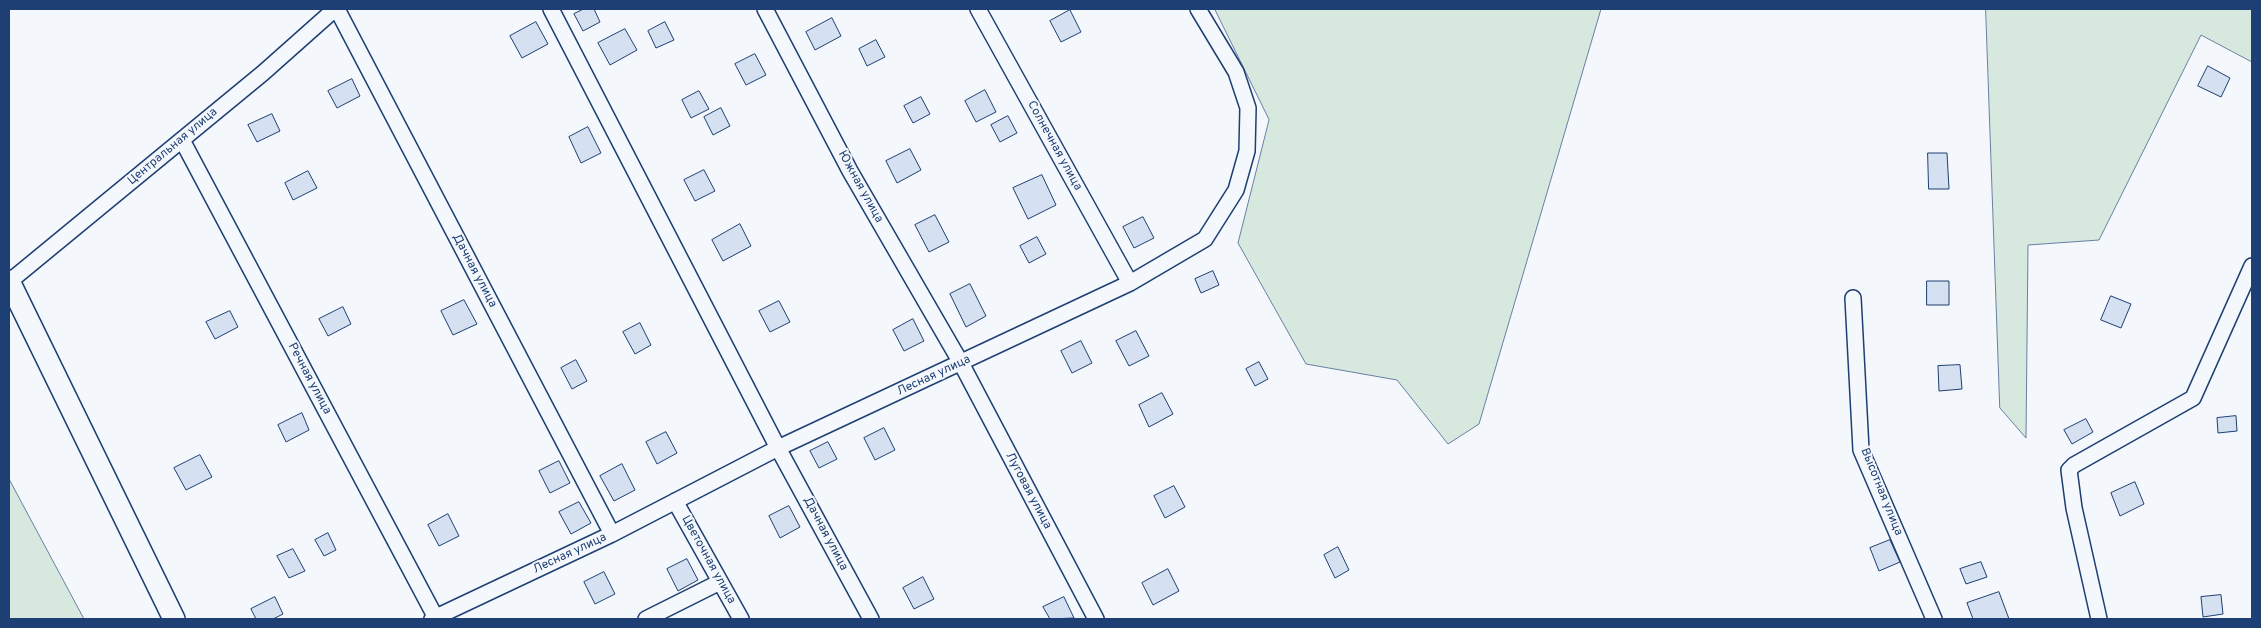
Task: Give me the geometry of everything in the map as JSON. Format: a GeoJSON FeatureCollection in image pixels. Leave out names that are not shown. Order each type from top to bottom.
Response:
{"type":"FeatureCollection","features":[{"type":"Feature","properties":{"kind":"main road"},"geometry":{"type":"LineString","coordinates":[[9,281],[174,619]]}},
{"type":"Feature","properties":{"kind":"street","name":"Центральная улица"},"geometry":{"type":"LineString","coordinates":[[9,281],[182,140],[336,9]]}},
{"type":"Feature","properties":{"kind":"street","name":"Дачная улица"},"geometry":{"type":"LineString","coordinates":[[336,9],[612,534]]}},
{"type":"Feature","properties":{"kind":"street","name":"Дачная улица"},"geometry":{"type":"LineString","coordinates":[[551,9],[778,448],[871,619]]}},
{"type":"Feature","properties":{"kind":"street","name":"Южная улица"},"geometry":{"type":"LineString","coordinates":[[765,9],[850,171],[961,363]]}},
{"type":"Feature","properties":{"kind":"street","name":"Солнечная улица"},"geometry":{"type":"LineString","coordinates":[[978,9],[1130,283]]}},
{"type":"Feature","properties":{"kind":"street","name":"Лесная улица"},"geometry":{"type":"LineString","coordinates":[[434,618],[612,534],[778,448],[1130,283],[1205,239],[1236,190],[1247,152],[1248,108],[1239,81],[1198,9]]}},
{"type":"Feature","properties":{"kind":"street","name":"Речная улица"},"geometry":{"type":"LineString","coordinates":[[182,140],[434,618]]}},
{"type":"Feature","properties":{"kind":"street"},"geometry":{"type":"LineString","coordinates":[[2099,619],[2074,508],[2069,470],[2074,465],[2192,398],[2252,266]]}},
{"type":"Feature","properties":{"kind":"street","name":"Высотная улица"},"geometry":{"type":"LineString","coordinates":[[1854,298],[1862,450],[1934,619]]}},
{"type":"Feature","properties":{"kind":"street","name":"Луговая улица"},"geometry":{"type":"LineString","coordinates":[[961,363],[1096,619]]}},
{"type":"Feature","properties":{"kind":"street","name":"Цветочная улица"},"geometry":{"type":"LineString","coordinates":[[675,501],[741,619]]}},
{"type":"Feature","properties":{"kind":"street"},"geometry":{"type":"LineString","coordinates":[[646,619],[720,582]]}},
{"type":"Feature","properties":{"kind":"shaded area"},"geometry":{"type":"Polygon","coordinates":[[[1215,9],[1601,9],[1479,424],[1448,444],[1397,380],[1306,364],[1238,243],[1269,120],[1215,9]]]}},
{"type":"Feature","properties":{"kind":"shaded area"},"geometry":{"type":"Polygon","coordinates":[[[1986,9],[2252,9],[2252,62],[2201,35],[2099,240],[2028,245],[2026,438],[2000,408],[1986,9]]]}},
{"type":"Feature","properties":{"kind":"shaded area"},"geometry":{"type":"Polygon","coordinates":[[[9,479],[84,619],[9,619],[9,479]]]}},
{"type":"Feature","properties":{"kind":"building"},"geometry":{"type":"Polygon","coordinates":[[[584,9],[594,9],[600,22],[583,31],[574,14],[584,9]]]}},
{"type":"Feature","properties":{"kind":"building"},"geometry":{"type":"Polygon","coordinates":[[[1070,10],[1081,32],[1061,42],[1050,21],[1070,10]]]}},
{"type":"Feature","properties":{"kind":"building"},"geometry":{"type":"Polygon","coordinates":[[[832,18],[841,36],[815,50],[806,32],[832,18]]]}},
{"type":"Feature","properties":{"kind":"building"},"geometry":{"type":"Polygon","coordinates":[[[536,22],[548,44],[522,58],[510,36],[536,22]]]}},
{"type":"Feature","properties":{"kind":"building"},"geometry":{"type":"Polygon","coordinates":[[[665,22],[674,40],[656,48],[648,31],[665,22]]]}},
{"type":"Feature","properties":{"kind":"building"},"geometry":{"type":"Polygon","coordinates":[[[625,29],[637,50],[610,65],[598,43],[625,29]]]}},
{"type":"Feature","properties":{"kind":"building"},"geometry":{"type":"Polygon","coordinates":[[[876,40],[885,57],[867,66],[859,49],[876,40]]]}},
{"type":"Feature","properties":{"kind":"building"},"geometry":{"type":"Polygon","coordinates":[[[755,54],[766,75],[746,85],[735,64],[755,54]]]}},
{"type":"Feature","properties":{"kind":"building"},"geometry":{"type":"Polygon","coordinates":[[[2208,66],[2230,78],[2221,97],[2198,86],[2208,66]]]}},
{"type":"Feature","properties":{"kind":"building"},"geometry":{"type":"Polygon","coordinates":[[[352,79],[360,96],[337,108],[328,91],[352,79]]]}},
{"type":"Feature","properties":{"kind":"building"},"geometry":{"type":"Polygon","coordinates":[[[985,90],[996,112],[976,122],[965,101],[985,90]]]}},
{"type":"Feature","properties":{"kind":"building"},"geometry":{"type":"Polygon","coordinates":[[[699,91],[709,109],[691,118],[682,100],[699,91]]]}},
{"type":"Feature","properties":{"kind":"building"},"geometry":{"type":"Polygon","coordinates":[[[921,97],[930,114],[913,123],[904,106],[921,97]]]}},
{"type":"Feature","properties":{"kind":"building"},"geometry":{"type":"Polygon","coordinates":[[[721,108],[730,126],[713,135],[704,117],[721,108]]]}},
{"type":"Feature","properties":{"kind":"building"},"geometry":{"type":"Polygon","coordinates":[[[272,114],[280,131],[257,142],[248,125],[272,114]]]}},
{"type":"Feature","properties":{"kind":"building"},"geometry":{"type":"Polygon","coordinates":[[[1008,116],[1017,133],[1000,142],[991,125],[1008,116]]]}},
{"type":"Feature","properties":{"kind":"building"},"geometry":{"type":"Polygon","coordinates":[[[588,127],[601,153],[581,163],[569,137],[588,127]]]}},
{"type":"Feature","properties":{"kind":"building"},"geometry":{"type":"Polygon","coordinates":[[[910,149],[921,170],[897,183],[886,161],[910,149]]]}},
{"type":"Feature","properties":{"kind":"building"},"geometry":{"type":"Polygon","coordinates":[[[1928,153],[1947,153],[1949,189],[1929,189],[1928,153]]]}},
{"type":"Feature","properties":{"kind":"building"},"geometry":{"type":"Polygon","coordinates":[[[704,170],[715,191],[695,201],[684,180],[704,170]]]}},
{"type":"Feature","properties":{"kind":"building"},"geometry":{"type":"Polygon","coordinates":[[[308,171],[317,188],[293,200],[285,183],[308,171]]]}},
{"type":"Feature","properties":{"kind":"building"},"geometry":{"type":"Polygon","coordinates":[[[1042,175],[1056,205],[1028,219],[1013,188],[1042,175]]]}},
{"type":"Feature","properties":{"kind":"building"},"geometry":{"type":"Polygon","coordinates":[[[935,215],[949,242],[929,252],[915,225],[935,215]]]}},
{"type":"Feature","properties":{"kind":"building"},"geometry":{"type":"Polygon","coordinates":[[[1143,217],[1154,238],[1134,248],[1123,227],[1143,217]]]}},
{"type":"Feature","properties":{"kind":"building"},"geometry":{"type":"Polygon","coordinates":[[[740,224],[751,246],[723,261],[712,240],[740,224]]]}},
{"type":"Feature","properties":{"kind":"building"},"geometry":{"type":"Polygon","coordinates":[[[1037,237],[1046,254],[1029,263],[1020,246],[1037,237]]]}},
{"type":"Feature","properties":{"kind":"building"},"geometry":{"type":"Polygon","coordinates":[[[1213,271],[1219,285],[1201,293],[1195,279],[1213,271]]]}},
{"type":"Feature","properties":{"kind":"building"},"geometry":{"type":"Polygon","coordinates":[[[1927,281],[1949,281],[1949,305],[1927,305],[1927,281]]]}},
{"type":"Feature","properties":{"kind":"building"},"geometry":{"type":"Polygon","coordinates":[[[970,284],[986,316],[966,327],[950,294],[970,284]]]}},
{"type":"Feature","properties":{"kind":"building"},"geometry":{"type":"Polygon","coordinates":[[[2111,296],[2131,304],[2121,328],[2101,320],[2111,296]]]}},
{"type":"Feature","properties":{"kind":"building"},"geometry":{"type":"Polygon","coordinates":[[[464,300],[477,324],[453,335],[441,311],[464,300]]]}},
{"type":"Feature","properties":{"kind":"building"},"geometry":{"type":"Polygon","coordinates":[[[779,301],[790,322],[770,332],[759,311],[779,301]]]}},
{"type":"Feature","properties":{"kind":"building"},"geometry":{"type":"Polygon","coordinates":[[[343,307],[351,324],[328,336],[319,319],[343,307]]]}},
{"type":"Feature","properties":{"kind":"building"},"geometry":{"type":"Polygon","coordinates":[[[230,311],[238,327],[215,339],[206,322],[230,311]]]}},
{"type":"Feature","properties":{"kind":"building"},"geometry":{"type":"Polygon","coordinates":[[[913,319],[924,341],[904,351],[893,330],[913,319]]]}},
{"type":"Feature","properties":{"kind":"building"},"geometry":{"type":"Polygon","coordinates":[[[640,323],[651,345],[635,354],[623,332],[640,323]]]}},
{"type":"Feature","properties":{"kind":"building"},"geometry":{"type":"Polygon","coordinates":[[[1136,331],[1149,356],[1129,366],[1116,341],[1136,331]]]}},
{"type":"Feature","properties":{"kind":"building"},"geometry":{"type":"Polygon","coordinates":[[[1081,341],[1092,363],[1072,373],[1061,351],[1081,341]]]}},
{"type":"Feature","properties":{"kind":"building"},"geometry":{"type":"Polygon","coordinates":[[[576,360],[587,381],[572,389],[561,368],[576,360]]]}},
{"type":"Feature","properties":{"kind":"building"},"geometry":{"type":"Polygon","coordinates":[[[1259,362],[1268,379],[1255,386],[1246,369],[1259,362]]]}},
{"type":"Feature","properties":{"kind":"building"},"geometry":{"type":"Polygon","coordinates":[[[1960,365],[1962,389],[1939,391],[1938,366],[1960,365]]]}},
{"type":"Feature","properties":{"kind":"building"},"geometry":{"type":"Polygon","coordinates":[[[1162,393],[1173,414],[1149,427],[1139,405],[1162,393]]]}},
{"type":"Feature","properties":{"kind":"building"},"geometry":{"type":"Polygon","coordinates":[[[302,413],[309,430],[286,442],[278,425],[302,413]]]}},
{"type":"Feature","properties":{"kind":"building"},"geometry":{"type":"Polygon","coordinates":[[[2236,416],[2237,431],[2218,433],[2217,418],[2236,416]]]}},
{"type":"Feature","properties":{"kind":"building"},"geometry":{"type":"Polygon","coordinates":[[[2086,419],[2093,432],[2072,444],[2064,430],[2086,419]]]}},
{"type":"Feature","properties":{"kind":"building"},"geometry":{"type":"Polygon","coordinates":[[[884,428],[895,450],[875,460],[864,438],[884,428]]]}},
{"type":"Feature","properties":{"kind":"building"},"geometry":{"type":"Polygon","coordinates":[[[666,432],[677,453],[657,464],[646,442],[666,432]]]}},
{"type":"Feature","properties":{"kind":"building"},"geometry":{"type":"Polygon","coordinates":[[[828,442],[837,459],[819,468],[810,451],[828,442]]]}},
{"type":"Feature","properties":{"kind":"building"},"geometry":{"type":"Polygon","coordinates":[[[200,455],[212,477],[186,490],[174,468],[200,455]]]}},
{"type":"Feature","properties":{"kind":"building"},"geometry":{"type":"Polygon","coordinates":[[[559,461],[570,483],[550,493],[539,471],[559,461]]]}},
{"type":"Feature","properties":{"kind":"building"},"geometry":{"type":"Polygon","coordinates":[[[622,464],[635,490],[614,501],[600,476],[622,464]]]}},
{"type":"Feature","properties":{"kind":"building"},"geometry":{"type":"Polygon","coordinates":[[[2135,482],[2144,504],[2120,516],[2111,493],[2135,482]]]}},
{"type":"Feature","properties":{"kind":"building"},"geometry":{"type":"Polygon","coordinates":[[[1174,486],[1185,507],[1165,518],[1154,496],[1174,486]]]}},
{"type":"Feature","properties":{"kind":"building"},"geometry":{"type":"Polygon","coordinates":[[[579,502],[591,523],[571,534],[559,512],[579,502]]]}},
{"type":"Feature","properties":{"kind":"building"},"geometry":{"type":"Polygon","coordinates":[[[789,506],[800,527],[780,538],[769,516],[789,506]]]}},
{"type":"Feature","properties":{"kind":"building"},"geometry":{"type":"Polygon","coordinates":[[[448,514],[459,536],[439,546],[428,525],[448,514]]]}},
{"type":"Feature","properties":{"kind":"building"},"geometry":{"type":"Polygon","coordinates":[[[328,533],[336,550],[324,556],[315,540],[328,533]]]}},
{"type":"Feature","properties":{"kind":"building"},"geometry":{"type":"Polygon","coordinates":[[[1890,540],[1900,562],[1879,571],[1870,548],[1890,540]]]}},
{"type":"Feature","properties":{"kind":"building"},"geometry":{"type":"Polygon","coordinates":[[[1338,547],[1349,570],[1335,578],[1324,555],[1338,547]]]}},
{"type":"Feature","properties":{"kind":"building"},"geometry":{"type":"Polygon","coordinates":[[[293,549],[305,571],[289,578],[277,556],[293,549]]]}},
{"type":"Feature","properties":{"kind":"building"},"geometry":{"type":"Polygon","coordinates":[[[687,559],[698,580],[678,591],[667,569],[687,559]]]}},
{"type":"Feature","properties":{"kind":"building"},"geometry":{"type":"Polygon","coordinates":[[[1981,562],[1987,577],[1966,584],[1960,569],[1981,562]]]}},
{"type":"Feature","properties":{"kind":"building"},"geometry":{"type":"Polygon","coordinates":[[[1168,569],[1179,591],[1153,605],[1142,583],[1168,569]]]}},
{"type":"Feature","properties":{"kind":"building"},"geometry":{"type":"Polygon","coordinates":[[[604,572],[615,594],[595,604],[584,582],[604,572]]]}},
{"type":"Feature","properties":{"kind":"building"},"geometry":{"type":"Polygon","coordinates":[[[923,577],[934,599],[914,609],[903,588],[923,577]]]}},
{"type":"Feature","properties":{"kind":"building"},"geometry":{"type":"Polygon","coordinates":[[[1999,592],[2009,619],[1973,619],[1967,603],[1999,592]]]}},
{"type":"Feature","properties":{"kind":"building"},"geometry":{"type":"Polygon","coordinates":[[[2221,595],[2223,614],[2203,617],[2201,597],[2221,595]]]}},
{"type":"Feature","properties":{"kind":"building"},"geometry":{"type":"Polygon","coordinates":[[[275,597],[283,614],[273,619],[256,619],[251,609],[275,597]]]}},
{"type":"Feature","properties":{"kind":"building"},"geometry":{"type":"Polygon","coordinates":[[[1064,597],[1074,618],[1050,619],[1043,607],[1064,597]]]}}]}
